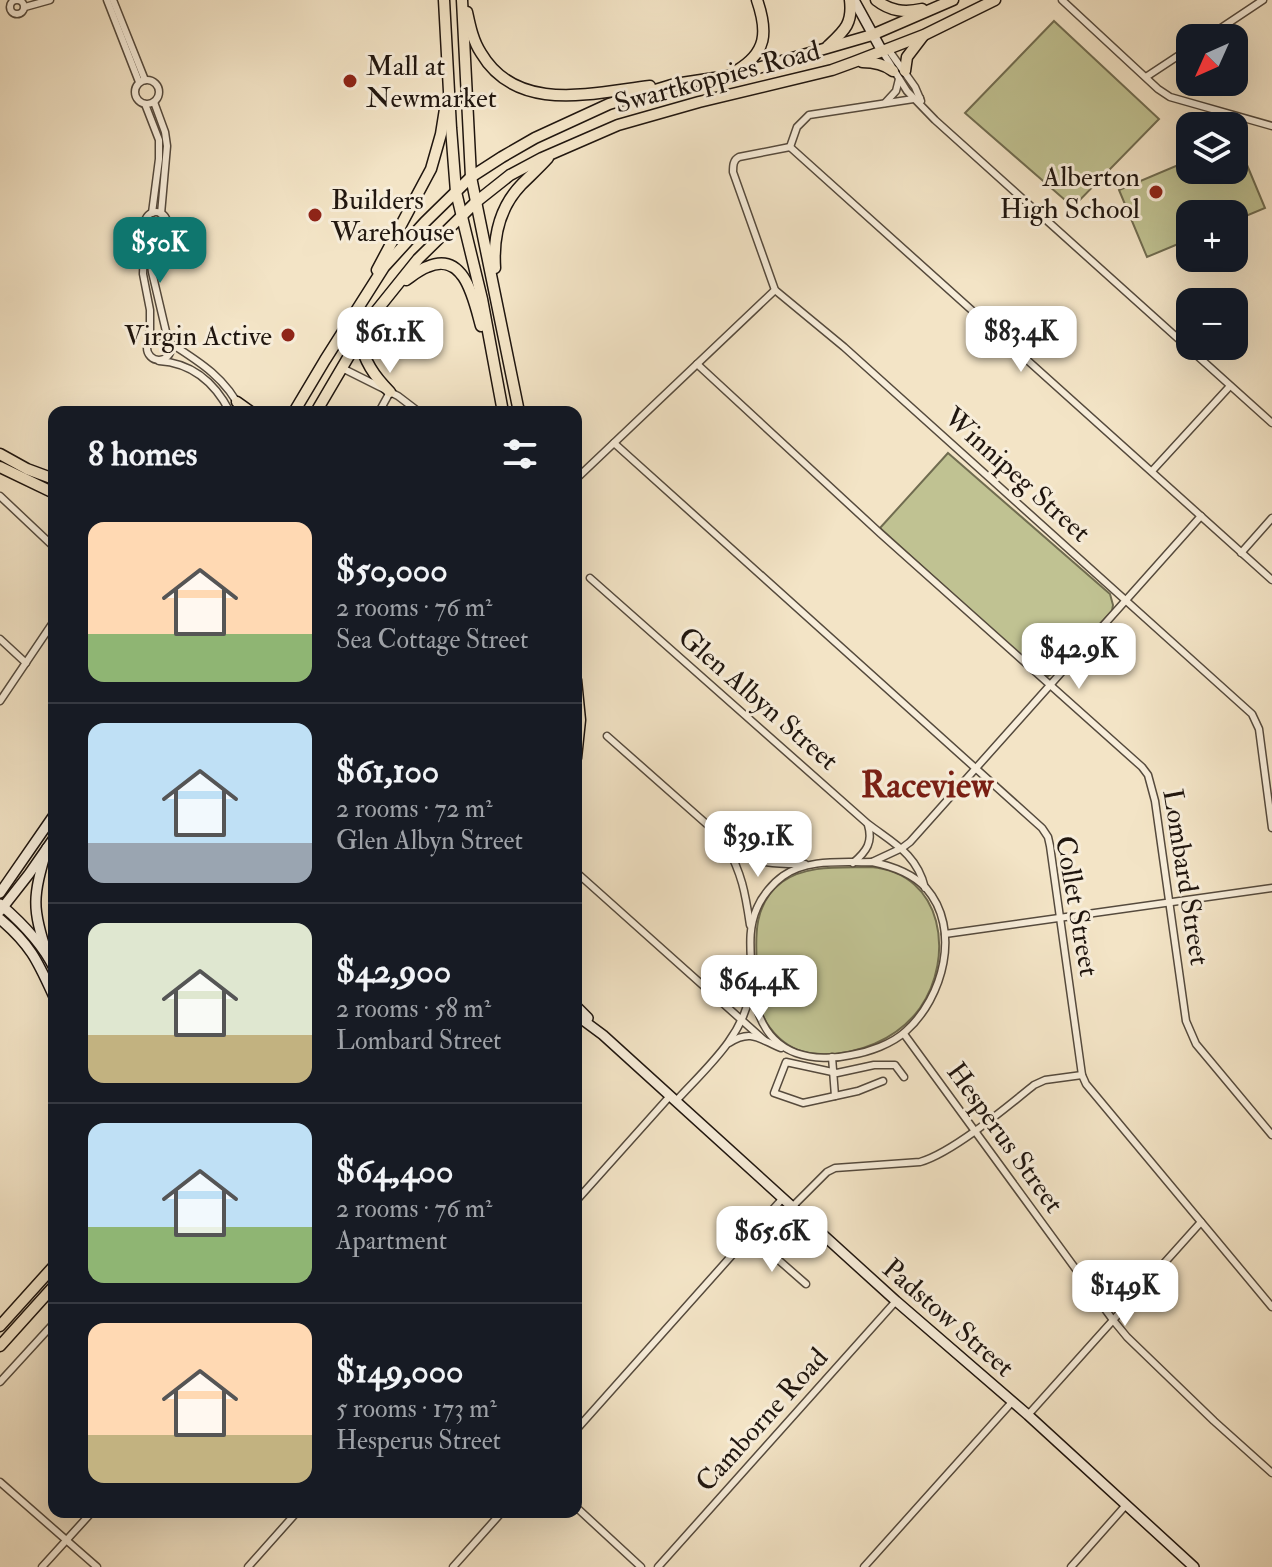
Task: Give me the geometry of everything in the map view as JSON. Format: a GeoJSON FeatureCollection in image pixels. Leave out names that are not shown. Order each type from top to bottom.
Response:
{"type":"FeatureCollection","features":[{"type":"Feature","properties":{"kind":"main road"},"geometry":{"type":"LineString","coordinates":[[444,0],[456,192],[482,299],[502,406]]}},
{"type":"Feature","properties":{"kind":"main road"},"geometry":{"type":"LineString","coordinates":[[463,0],[480,52],[491,68],[517,87],[564,96],[675,84]]}},
{"type":"Feature","properties":{"kind":"main road"},"geometry":{"type":"LineString","coordinates":[[463,0],[471,177],[518,406]]}},
{"type":"Feature","properties":{"kind":"main road"},"geometry":{"type":"LineString","coordinates":[[719,77],[749,63],[759,51],[764,34],[757,0]]}},
{"type":"Feature","properties":{"kind":"main road"},"geometry":{"type":"LineString","coordinates":[[823,50],[847,26],[852,0]]}},
{"type":"Feature","properties":{"kind":"main road"},"geometry":{"type":"LineString","coordinates":[[876,0],[885,7],[899,11],[916,11],[949,2]]}},
{"type":"Feature","properties":{"kind":"main road","name":"Swartkoppies Road"},"geometry":{"type":"LineString","coordinates":[[319,406],[373,315],[418,259],[461,215],[510,175],[618,125],[832,70],[924,35],[995,0]]}},
{"type":"Feature","properties":{"kind":"main road","name":"Swartkoppies Road"},"geometry":{"type":"LineString","coordinates":[[366,295],[384,267],[471,177],[535,138],[609,104],[675,84],[757,69],[823,50],[875,34],[949,2]]}},
{"type":"Feature","properties":{"kind":"main road"},"geometry":{"type":"LineString","coordinates":[[854,62],[878,63],[899,74],[907,57],[924,35]]}},
{"type":"Feature","properties":{"kind":"main road"},"geometry":{"type":"LineString","coordinates":[[297,406],[366,295],[431,169],[449,91]]}},
{"type":"Feature","properties":{"kind":"main road"},"geometry":{"type":"LineString","coordinates":[[496,298],[494,243],[497,225],[510,198],[552,154]]}},
{"type":"Feature","properties":{"kind":"main road"},"geometry":{"type":"LineString","coordinates":[[394,289],[428,266],[451,266],[470,287],[482,330],[493,354]]}},
{"type":"Feature","properties":{"kind":"main road"},"geometry":{"type":"LineString","coordinates":[[359,338],[366,363],[390,392]]}},
{"type":"Feature","properties":{"kind":"main road"},"geometry":{"type":"LineString","coordinates":[[0,454],[48,476]]}},
{"type":"Feature","properties":{"kind":"main road"},"geometry":{"type":"LineString","coordinates":[[11,473],[14,461]]}},
{"type":"Feature","properties":{"kind":"main road"},"geometry":{"type":"LineString","coordinates":[[0,467],[48,490]]}},
{"type":"Feature","properties":{"kind":"main road"},"geometry":{"type":"LineString","coordinates":[[0,1326],[48,1273]]}},
{"type":"Feature","properties":{"kind":"main road"},"geometry":{"type":"LineString","coordinates":[[0,1346],[48,1293]]}},
{"type":"Feature","properties":{"kind":"street"},"geometry":{"type":"LineString","coordinates":[[0,4],[19,0],[25,7],[50,0]]}},
{"type":"Feature","properties":{"kind":"street"},"geometry":{"type":"LineString","coordinates":[[110,0],[142,81]]}},
{"type":"Feature","properties":{"kind":"street"},"geometry":{"type":"LineString","coordinates":[[852,0],[924,108],[1272,423]]}},
{"type":"Feature","properties":{"kind":"street"},"geometry":{"type":"LineString","coordinates":[[1062,0],[1170,97],[1272,126]]}},
{"type":"Feature","properties":{"kind":"street"},"geometry":{"type":"LineString","coordinates":[[1227,24],[1263,0]]}},
{"type":"Feature","properties":{"kind":"street"},"geometry":{"type":"LineString","coordinates":[[885,50],[899,74],[896,91],[885,103]]}},
{"type":"Feature","properties":{"kind":"street"},"geometry":{"type":"LineString","coordinates":[[1146,77],[1176,57]]}},
{"type":"Feature","properties":{"kind":"street"},"geometry":{"type":"LineString","coordinates":[[142,81],[154,82],[158,87],[159,94],[154,102],[145,104],[135,97],[135,87],[142,81]]}},
{"type":"Feature","properties":{"kind":"street"},"geometry":{"type":"LineString","coordinates":[[790,147],[797,127],[809,115],[917,99]]}},
{"type":"Feature","properties":{"kind":"street"},"geometry":{"type":"LineString","coordinates":[[154,102],[167,146],[161,214],[166,226],[160,233],[151,265],[169,342],[169,355],[159,361]]}},
{"type":"Feature","properties":{"kind":"street"},"geometry":{"type":"LineString","coordinates":[[145,104],[159,140],[152,213],[145,221],[148,230],[143,274],[150,310],[148,354],[159,361],[175,362],[200,376],[218,392],[226,406]]}},
{"type":"Feature","properties":{"kind":"street"},"geometry":{"type":"LineString","coordinates":[[582,473],[775,290],[733,167],[739,157],[790,147]]}},
{"type":"Feature","properties":{"kind":"street"},"geometry":{"type":"LineString","coordinates":[[790,147],[1272,580]]}},
{"type":"Feature","properties":{"kind":"street"},"geometry":{"type":"LineString","coordinates":[[152,213],[161,214]]}},
{"type":"Feature","properties":{"kind":"street"},"geometry":{"type":"LineString","coordinates":[[148,230],[160,233]]}},
{"type":"Feature","properties":{"kind":"street","name":"Winnipeg Street"},"geometry":{"type":"LineString","coordinates":[[775,290],[844,347],[1252,714],[1259,729],[1272,828]]}},
{"type":"Feature","properties":{"kind":"street"},"geometry":{"type":"LineString","coordinates":[[150,339],[158,336],[216,375],[228,387],[238,406]]}},
{"type":"Feature","properties":{"kind":"street","name":"Lombard Street"},"geometry":{"type":"LineString","coordinates":[[697,364],[1148,775],[1155,801],[1186,1021],[1203,1054],[1272,1135]]}},
{"type":"Feature","properties":{"kind":"street"},"geometry":{"type":"LineString","coordinates":[[341,367],[412,406]]}},
{"type":"Feature","properties":{"kind":"street"},"geometry":{"type":"LineString","coordinates":[[1152,471],[1230,386]]}},
{"type":"Feature","properties":{"kind":"street"},"geometry":{"type":"LineString","coordinates":[[382,406],[390,392]]}},
{"type":"Feature","properties":{"kind":"street","name":"Collet Street"},"geometry":{"type":"LineString","coordinates":[[614,443],[1042,828],[1048,837],[1082,1075],[1091,1092],[1272,1307]]}},
{"type":"Feature","properties":{"kind":"street"},"geometry":{"type":"LineString","coordinates":[[0,496],[48,541]]}},
{"type":"Feature","properties":{"kind":"street"},"geometry":{"type":"LineString","coordinates":[[872,862],[910,842],[1201,516]]}},
{"type":"Feature","properties":{"kind":"street"},"geometry":{"type":"LineString","coordinates":[[1241,553],[1272,518]]}},
{"type":"Feature","properties":{"kind":"street","name":"Glen Albyn Street"},"geometry":{"type":"LineString","coordinates":[[590,578],[868,824],[902,848]]}},
{"type":"Feature","properties":{"kind":"street"},"geometry":{"type":"LineString","coordinates":[[0,701],[48,630]]}},
{"type":"Feature","properties":{"kind":"street"},"geometry":{"type":"LineString","coordinates":[[0,639],[26,663]]}},
{"type":"Feature","properties":{"kind":"street"},"geometry":{"type":"LineString","coordinates":[[607,736],[725,842],[750,859],[781,864],[872,862],[894,867],[912,876],[925,888],[939,912],[945,934],[936,990],[904,1034],[876,1049],[845,1057],[804,1055],[744,1035],[726,1045]]}},
{"type":"Feature","properties":{"kind":"street"},"geometry":{"type":"LineString","coordinates":[[0,893],[48,824]]}},
{"type":"Feature","properties":{"kind":"street"},"geometry":{"type":"LineString","coordinates":[[853,863],[867,850],[870,837],[868,824]]}},
{"type":"Feature","properties":{"kind":"street"},"geometry":{"type":"LineString","coordinates":[[582,1195],[726,1045],[742,1022],[751,983],[750,929],[744,885],[725,842]]}},
{"type":"Feature","properties":{"kind":"street"},"geometry":{"type":"LineString","coordinates":[[47,848],[1,907],[48,956]]}},
{"type":"Feature","properties":{"kind":"street"},"geometry":{"type":"LineString","coordinates":[[47,848],[37,879],[35,904],[36,921],[48,956]]}},
{"type":"Feature","properties":{"kind":"street"},"geometry":{"type":"LineString","coordinates":[[902,848],[915,863],[925,888]]}},
{"type":"Feature","properties":{"kind":"street"},"geometry":{"type":"LineString","coordinates":[[750,929],[757,907],[773,884],[787,873],[818,863]]}},
{"type":"Feature","properties":{"kind":"street"},"geometry":{"type":"LineString","coordinates":[[582,877],[764,1040]]}},
{"type":"Feature","properties":{"kind":"street"},"geometry":{"type":"LineString","coordinates":[[945,934],[1272,888]]}},
{"type":"Feature","properties":{"kind":"street"},"geometry":{"type":"LineString","coordinates":[[0,919],[33,954],[48,985]]}},
{"type":"Feature","properties":{"kind":"street"},"geometry":{"type":"LineString","coordinates":[[718,999],[737,994],[751,983]]}},
{"type":"Feature","properties":{"kind":"street"},"geometry":{"type":"LineString","coordinates":[[751,983],[758,1013],[770,1035],[796,1053]]}},
{"type":"Feature","properties":{"kind":"street","name":"Padstow Street"},"geometry":{"type":"LineString","coordinates":[[582,1012],[896,1301],[1028,1415],[1194,1567]]}},
{"type":"Feature","properties":{"kind":"street","name":"Padstow Street"},"geometry":{"type":"LineString","coordinates":[[582,1019],[603,1035]]}},
{"type":"Feature","properties":{"kind":"street","name":"Hesperus Street"},"geometry":{"type":"LineString","coordinates":[[904,1034],[1113,1320],[1138,1348],[1272,1473]]}},
{"type":"Feature","properties":{"kind":"street"},"geometry":{"type":"LineString","coordinates":[[832,1057],[835,1096]]}},
{"type":"Feature","properties":{"kind":"street"},"geometry":{"type":"LineString","coordinates":[[883,1081],[858,1091],[803,1103],[774,1093],[786,1062],[834,1073],[874,1065],[895,1065],[904,1077]]}},
{"type":"Feature","properties":{"kind":"street"},"geometry":{"type":"LineString","coordinates":[[793,1206],[827,1172],[835,1168],[920,1162],[937,1156],[1034,1085],[1045,1080],[1082,1075]]}},
{"type":"Feature","properties":{"kind":"street"},"geometry":{"type":"LineString","coordinates":[[582,1423],[783,1198]]}},
{"type":"Feature","properties":{"kind":"street"},"geometry":{"type":"LineString","coordinates":[[1028,1415],[1201,1222]]}},
{"type":"Feature","properties":{"kind":"street"},"geometry":{"type":"LineString","coordinates":[[750,1235],[806,1284]]}},
{"type":"Feature","properties":{"kind":"street","name":"Camborne Road"},"geometry":{"type":"LineString","coordinates":[[658,1567],[896,1301]]}},
{"type":"Feature","properties":{"kind":"street"},"geometry":{"type":"LineString","coordinates":[[0,1382],[48,1330]]}},
{"type":"Feature","properties":{"kind":"street"},"geometry":{"type":"LineString","coordinates":[[864,1567],[1012,1402]]}},
{"type":"Feature","properties":{"kind":"street"},"geometry":{"type":"LineString","coordinates":[[0,1482],[97,1567]]}},
{"type":"Feature","properties":{"kind":"street"},"geometry":{"type":"LineString","coordinates":[[1071,1567],[1126,1505]]}},
{"type":"Feature","properties":{"kind":"street"},"geometry":{"type":"LineString","coordinates":[[582,1513],[641,1567]]}},
{"type":"Feature","properties":{"kind":"street"},"geometry":{"type":"LineString","coordinates":[[42,1567],[86,1518]]}},
{"type":"Feature","properties":{"kind":"street"},"geometry":{"type":"LineString","coordinates":[[248,1567],[292,1518]]}},
{"type":"Feature","properties":{"kind":"street"},"geometry":{"type":"LineString","coordinates":[[453,1567],[497,1518]]}},
{"type":"Feature","properties":{"kind":"green space"},"geometry":{"type":"Polygon","coordinates":[[[1054,21],[1159,119],[1073,207],[965,113],[1054,21]]]}},
{"type":"Feature","properties":{"kind":"green space"},"geometry":{"type":"Polygon","coordinates":[[[1176,166],[1176,184],[1248,184],[1248,167],[1265,208],[1248,215],[1248,200],[1176,200],[1176,245],[1147,257],[1119,190],[1176,166]]]}},
{"type":"Feature","properties":{"kind":"green space"},"geometry":{"type":"Polygon","coordinates":[[[948,453],[1110,594],[1112,611],[1048,676],[1042,675],[880,528],[948,453]]]}},
{"type":"Feature","properties":{"kind":"green space"},"geometry":{"type":"Polygon","coordinates":[[[871,867],[896,873],[914,885],[928,901],[936,921],[939,943],[931,988],[911,1019],[875,1044],[832,1054],[807,1053],[779,1038],[761,1012],[756,989],[756,943],[761,910],[773,890],[792,876],[825,868],[871,867]]]}},
{"type":"Feature","properties":{"kind":"place","name":"Mall at Newmarket"},"geometry":{"type":"Point","coordinates":[350,81]}},
{"type":"Feature","properties":{"kind":"place","name":"Alberton High School"},"geometry":{"type":"Point","coordinates":[1156,192]}},
{"type":"Feature","properties":{"kind":"place","name":"Builders Warehouse"},"geometry":{"type":"Point","coordinates":[315,215]}},
{"type":"Feature","properties":{"kind":"place","name":"Virgin Active"},"geometry":{"type":"Point","coordinates":[288,335]}},
{"type":"Feature","properties":{"kind":"district","name":"Raceview"},"geometry":{"type":"Point","coordinates":[927,784]}}]}
